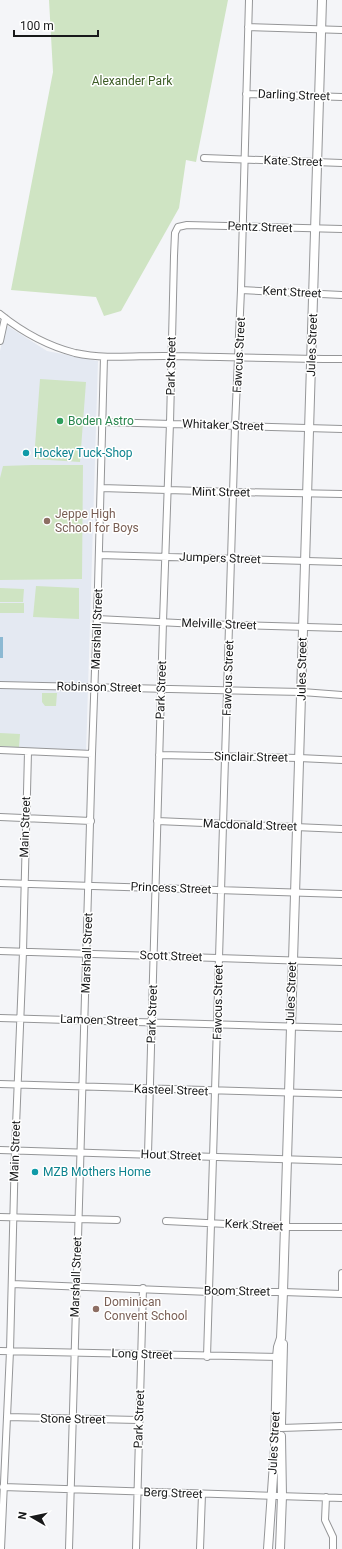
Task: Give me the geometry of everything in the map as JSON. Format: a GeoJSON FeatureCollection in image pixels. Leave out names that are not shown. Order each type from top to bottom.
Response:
{"type":"FeatureCollection","features":[{"type":"Feature","properties":{"kind":"main road","name":"Jules Street"},"geometry":{"type":"LineString","coordinates":[[268,1549],[280,1357],[283,1347],[281,1338],[284,1226],[294,892],[302,692],[302,627],[312,359],[318,95],[322,0]]}},
{"type":"Feature","properties":{"kind":"main road","name":"Jules Street"},"geometry":{"type":"LineString","coordinates":[[280,1357],[282,1496],[280,1549]]}},
{"type":"Feature","properties":{"kind":"street","name":"Fawcus Street"},"geometry":{"type":"LineString","coordinates":[[207,1357],[249,0]]}},
{"type":"Feature","properties":{"kind":"street"},"geometry":{"type":"LineString","coordinates":[[248,27],[342,30]]}},
{"type":"Feature","properties":{"kind":"street","name":"Darling Street"},"geometry":{"type":"LineString","coordinates":[[246,94],[318,95],[342,97]]}},
{"type":"Feature","properties":{"kind":"street","name":"Kate Street"},"geometry":{"type":"LineString","coordinates":[[204,158],[342,163]]}},
{"type":"Feature","properties":{"kind":"street","name":"Pentz Street"},"geometry":{"type":"LineString","coordinates":[[178,226],[342,229]]}},
{"type":"Feature","properties":{"kind":"street","name":"Park Street"},"geometry":{"type":"LineString","coordinates":[[148,1154],[174,256],[175,233],[178,226]]}},
{"type":"Feature","properties":{"kind":"street","name":"Kent Street"},"geometry":{"type":"LineString","coordinates":[[241,290],[342,295]]}},
{"type":"Feature","properties":{"kind":"street"},"geometry":{"type":"LineString","coordinates":[[0,341],[2,316],[52,346],[75,353],[104,356],[342,359]]}},
{"type":"Feature","properties":{"kind":"street","name":"Marshall Street"},"geometry":{"type":"LineString","coordinates":[[68,1549],[104,356]]}},
{"type":"Feature","properties":{"kind":"street","name":"Whitaker Street"},"geometry":{"type":"LineString","coordinates":[[103,422],[342,429]]}},
{"type":"Feature","properties":{"kind":"street","name":"Mint Street"},"geometry":{"type":"LineString","coordinates":[[101,488],[342,494]]}},
{"type":"Feature","properties":{"kind":"street","name":"Jumpers Street"},"geometry":{"type":"LineString","coordinates":[[99,555],[342,562]]}},
{"type":"Feature","properties":{"kind":"street","name":"Melville Street"},"geometry":{"type":"LineString","coordinates":[[97,620],[342,628]]}},
{"type":"Feature","properties":{"kind":"street","name":"Robinson Street"},"geometry":{"type":"LineString","coordinates":[[0,685],[302,692],[342,695]]}},
{"type":"Feature","properties":{"kind":"street"},"geometry":{"type":"LineString","coordinates":[[0,750],[92,754]]}},
{"type":"Feature","properties":{"kind":"street","name":"Main Street"},"geometry":{"type":"LineString","coordinates":[[1,1549],[10,1351],[28,752]]}},
{"type":"Feature","properties":{"kind":"street","name":"Sinclair Street"},"geometry":{"type":"LineString","coordinates":[[159,756],[342,760]]}},
{"type":"Feature","properties":{"kind":"street"},"geometry":{"type":"LineString","coordinates":[[0,817],[91,821]]}},
{"type":"Feature","properties":{"kind":"street","name":"Macdonald Street"},"geometry":{"type":"LineString","coordinates":[[157,821],[342,829]]}},
{"type":"Feature","properties":{"kind":"street","name":"Princess Street"},"geometry":{"type":"LineString","coordinates":[[0,883],[342,894]]}},
{"type":"Feature","properties":{"kind":"street","name":"Scott Street"},"geometry":{"type":"LineString","coordinates":[[0,951],[342,962]]}},
{"type":"Feature","properties":{"kind":"street","name":"Lamoen Street"},"geometry":{"type":"LineString","coordinates":[[0,1018],[218,1023],[342,1028]]}},
{"type":"Feature","properties":{"kind":"street","name":"Kasteel Street"},"geometry":{"type":"LineString","coordinates":[[0,1084],[342,1094]]}},
{"type":"Feature","properties":{"kind":"street","name":"Hout Street"},"geometry":{"type":"LineString","coordinates":[[0,1150],[342,1161]]}},
{"type":"Feature","properties":{"kind":"street"},"geometry":{"type":"LineString","coordinates":[[0,1217],[117,1220]]}},
{"type":"Feature","properties":{"kind":"street","name":"Kerk Street"},"geometry":{"type":"LineString","coordinates":[[166,1221],[342,1228]]}},
{"type":"Feature","properties":{"kind":"street"},"geometry":{"type":"LineString","coordinates":[[342,1273],[342,1294]]}},
{"type":"Feature","properties":{"kind":"street","name":"Boom Street"},"geometry":{"type":"LineString","coordinates":[[12,1284],[143,1288],[210,1292],[342,1294]]}},
{"type":"Feature","properties":{"kind":"street","name":"Park Street"},"geometry":{"type":"LineString","coordinates":[[136,1549],[138,1420],[143,1288]]}},
{"type":"Feature","properties":{"kind":"street","name":"Long Street"},"geometry":{"type":"LineString","coordinates":[[0,1351],[207,1357],[280,1357]]}},
{"type":"Feature","properties":{"kind":"street","name":"Stone Street"},"geometry":{"type":"LineString","coordinates":[[7,1417],[138,1420]]}},
{"type":"Feature","properties":{"kind":"street"},"geometry":{"type":"LineString","coordinates":[[281,1428],[342,1426]]}},
{"type":"Feature","properties":{"kind":"street","name":"Berg Street"},"geometry":{"type":"LineString","coordinates":[[3,1487],[342,1498]]}},
{"type":"Feature","properties":{"kind":"street"},"geometry":{"type":"LineString","coordinates":[[200,1549],[202,1494]]}},
{"type":"Feature","properties":{"kind":"street"},"geometry":{"type":"LineString","coordinates":[[326,1497],[325,1520],[333,1537],[333,1549]]}},
{"type":"Feature","properties":{"kind":"shaded area","name":"Jeppe High School for Boys"},"geometry":{"type":"Polygon","coordinates":[[[6,325],[47,351],[98,361],[86,754],[0,752],[0,351],[6,325]]]}},
{"type":"Feature","properties":{"kind":"green space","name":"Alexander Park"},"geometry":{"type":"Polygon","coordinates":[[[49,0],[228,0],[196,162],[186,160],[179,208],[121,311],[104,316],[96,297],[11,290],[53,72],[49,0]]]}},
{"type":"Feature","properties":{"kind":"green space","name":"Boden Astro"},"geometry":{"type":"Polygon","coordinates":[[[40,379],[86,382],[80,462],[34,459],[40,379]]]}},
{"type":"Feature","properties":{"kind":"green space"},"geometry":{"type":"Polygon","coordinates":[[[83,465],[82,579],[0,580],[0,478],[3,466],[83,465]]]}},
{"type":"Feature","properties":{"kind":"green space"},"geometry":{"type":"Polygon","coordinates":[[[36,586],[79,588],[79,619],[33,617],[36,586]]]}},
{"type":"Feature","properties":{"kind":"green space"},"geometry":{"type":"Polygon","coordinates":[[[0,588],[24,589],[23,602],[0,602],[0,588]]]}},
{"type":"Feature","properties":{"kind":"green space"},"geometry":{"type":"Polygon","coordinates":[[[0,603],[24,603],[24,613],[0,613],[0,603]]]}},
{"type":"Feature","properties":{"kind":"green space"},"geometry":{"type":"Polygon","coordinates":[[[42,693],[57,693],[56,706],[45,706],[42,702],[42,693]]]}},
{"type":"Feature","properties":{"kind":"green space"},"geometry":{"type":"Polygon","coordinates":[[[0,733],[20,734],[19,747],[0,746],[0,733]]]}},
{"type":"Feature","properties":{"kind":"water"},"geometry":{"type":"Polygon","coordinates":[[[0,637],[3,637],[3,658],[0,658],[0,637]]]}},
{"type":"Feature","properties":{"kind":"place","name":"Boden Astro"},"geometry":{"type":"Point","coordinates":[60,421]}},
{"type":"Feature","properties":{"kind":"place","name":"Hockey Tuck-Shop"},"geometry":{"type":"Point","coordinates":[26,453]}},
{"type":"Feature","properties":{"kind":"place","name":"Jeppe High School for Boys"},"geometry":{"type":"Point","coordinates":[47,521]}},
{"type":"Feature","properties":{"kind":"place","name":"MZB Mothers Home"},"geometry":{"type":"Point","coordinates":[35,1172]}},
{"type":"Feature","properties":{"kind":"place","name":"Dominican Convent School"},"geometry":{"type":"Point","coordinates":[96,1309]}}]}
